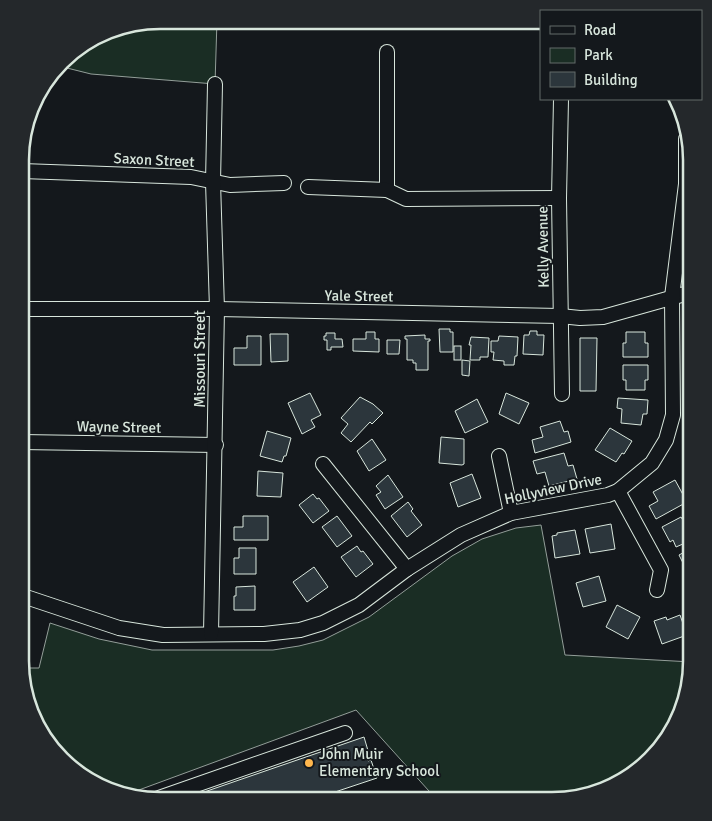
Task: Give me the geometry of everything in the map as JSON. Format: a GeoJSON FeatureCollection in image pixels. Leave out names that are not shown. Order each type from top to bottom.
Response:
{"type":"FeatureCollection","features":[{"type":"Feature","properties":{"kind":"street"},"geometry":{"type":"LineString","coordinates":[[386,52],[387,190]]}},
{"type":"Feature","properties":{"kind":"street","name":"Missouri Street"},"geometry":{"type":"LineString","coordinates":[[212,634],[217,309],[213,182],[215,84]]}},
{"type":"Feature","properties":{"kind":"street","name":"Kelly Avenue"},"geometry":{"type":"LineString","coordinates":[[560,100],[559,198],[562,394]]}},
{"type":"Feature","properties":{"kind":"street","name":"Saxon Street"},"geometry":{"type":"LineString","coordinates":[[29,171],[191,177],[230,185],[284,183]]}},
{"type":"Feature","properties":{"kind":"street"},"geometry":{"type":"LineString","coordinates":[[308,187],[387,190],[406,199],[559,198]]}},
{"type":"Feature","properties":{"kind":"street","name":"Hollyview Drive"},"geometry":{"type":"LineString","coordinates":[[29,598],[119,628],[163,635],[264,634],[300,630],[324,623],[359,605],[406,570],[461,535],[511,513],[608,495],[618,490],[652,464],[666,440],[673,415],[672,297],[683,208]]}},
{"type":"Feature","properties":{"kind":"street","name":"Yale Street"},"geometry":{"type":"LineString","coordinates":[[29,309],[217,309],[603,318],[683,294]]}},
{"type":"Feature","properties":{"kind":"street","name":"Wayne Street"},"geometry":{"type":"LineString","coordinates":[[29,442],[216,445]]}},
{"type":"Feature","properties":{"kind":"street"},"geometry":{"type":"LineString","coordinates":[[499,456],[511,513]]}},
{"type":"Feature","properties":{"kind":"street"},"geometry":{"type":"LineString","coordinates":[[323,464],[406,570]]}},
{"type":"Feature","properties":{"kind":"street"},"geometry":{"type":"LineString","coordinates":[[618,490],[661,570],[657,590]]}},
{"type":"Feature","properties":{"kind":"street"},"geometry":{"type":"LineString","coordinates":[[176,792],[345,733]]}},
{"type":"Feature","properties":{"kind":"green space"},"geometry":{"type":"Polygon","coordinates":[[[160,29],[217,29],[215,84],[91,74],[66,68],[94,46],[126,33],[160,29]]]}},
{"type":"Feature","properties":{"kind":"green space"},"geometry":{"type":"Polygon","coordinates":[[[541,525],[565,655],[683,662],[681,687],[676,703],[670,719],[656,741],[645,754],[618,775],[594,785],[578,790],[561,792],[430,792],[356,710],[138,790],[134,790],[94,775],[67,754],[46,727],[33,695],[29,668],[39,668],[50,623],[99,639],[152,650],[273,650],[299,646],[323,640],[369,617],[452,556],[482,539],[516,528],[541,525]]]}},
{"type":"Feature","properties":{"kind":"building"},"geometry":{"type":"Polygon","coordinates":[[[439,329],[450,329],[450,332],[453,332],[453,352],[440,352],[439,329]]]}},
{"type":"Feature","properties":{"kind":"building"},"geometry":{"type":"Polygon","coordinates":[[[530,331],[537,331],[537,335],[544,335],[543,355],[523,354],[524,335],[529,335],[530,331]]]}},
{"type":"Feature","properties":{"kind":"building"},"geometry":{"type":"Polygon","coordinates":[[[366,332],[375,332],[375,339],[379,339],[379,352],[353,351],[353,339],[366,339],[366,332]]]}},
{"type":"Feature","properties":{"kind":"building"},"geometry":{"type":"Polygon","coordinates":[[[626,332],[645,332],[645,343],[648,343],[648,357],[623,357],[623,343],[626,343],[626,332]]]}},
{"type":"Feature","properties":{"kind":"building"},"geometry":{"type":"Polygon","coordinates":[[[326,333],[335,333],[335,339],[342,339],[343,347],[331,347],[331,350],[327,350],[327,340],[324,340],[326,333]]]}},
{"type":"Feature","properties":{"kind":"building"},"geometry":{"type":"Polygon","coordinates":[[[270,334],[288,334],[288,361],[271,362],[270,334]]]}},
{"type":"Feature","properties":{"kind":"building"},"geometry":{"type":"Polygon","coordinates":[[[425,335],[425,339],[430,339],[428,341],[428,370],[416,370],[416,363],[413,363],[413,360],[407,360],[407,339],[405,339],[405,336],[425,335]]]}},
{"type":"Feature","properties":{"kind":"building"},"geometry":{"type":"Polygon","coordinates":[[[247,336],[261,336],[261,365],[234,365],[234,348],[247,348],[247,336]]]}},
{"type":"Feature","properties":{"kind":"building"},"geometry":{"type":"Polygon","coordinates":[[[499,336],[518,337],[517,356],[515,356],[514,365],[504,365],[504,361],[493,360],[494,352],[491,352],[491,341],[498,341],[499,336]]]}},
{"type":"Feature","properties":{"kind":"building"},"geometry":{"type":"Polygon","coordinates":[[[471,337],[489,338],[488,357],[480,357],[480,360],[470,360],[471,345],[469,345],[471,337]]]}},
{"type":"Feature","properties":{"kind":"building"},"geometry":{"type":"Polygon","coordinates":[[[580,338],[597,338],[596,391],[580,391],[580,338]]]}},
{"type":"Feature","properties":{"kind":"building"},"geometry":{"type":"Polygon","coordinates":[[[387,340],[400,340],[399,354],[387,354],[387,340]]]}},
{"type":"Feature","properties":{"kind":"building"},"geometry":{"type":"Polygon","coordinates":[[[454,346],[461,346],[461,360],[454,360],[454,346]]]}},
{"type":"Feature","properties":{"kind":"building"},"geometry":{"type":"Polygon","coordinates":[[[462,360],[470,361],[469,376],[462,375],[462,360]]]}},
{"type":"Feature","properties":{"kind":"building"},"geometry":{"type":"Polygon","coordinates":[[[623,365],[648,365],[648,380],[645,380],[645,390],[626,390],[626,380],[623,380],[623,365]]]}},
{"type":"Feature","properties":{"kind":"building"},"geometry":{"type":"Polygon","coordinates":[[[310,393],[321,415],[311,420],[315,427],[302,434],[288,403],[310,393]]]}},
{"type":"Feature","properties":{"kind":"building"},"geometry":{"type":"Polygon","coordinates":[[[506,393],[529,403],[519,424],[499,414],[506,393]]]}},
{"type":"Feature","properties":{"kind":"building"},"geometry":{"type":"Polygon","coordinates":[[[360,397],[373,404],[383,413],[372,424],[370,422],[351,442],[341,433],[348,424],[341,418],[360,397]]]}},
{"type":"Feature","properties":{"kind":"building"},"geometry":{"type":"Polygon","coordinates":[[[618,398],[648,400],[647,414],[643,414],[641,425],[621,423],[622,409],[617,408],[618,398]]]}},
{"type":"Feature","properties":{"kind":"building"},"geometry":{"type":"Polygon","coordinates":[[[477,399],[488,422],[465,433],[455,411],[477,399]]]}},
{"type":"Feature","properties":{"kind":"building"},"geometry":{"type":"Polygon","coordinates":[[[560,421],[564,432],[568,431],[571,442],[535,453],[532,440],[543,437],[540,427],[560,421]]]}},
{"type":"Feature","properties":{"kind":"building"},"geometry":{"type":"Polygon","coordinates":[[[610,428],[632,441],[624,454],[622,453],[616,462],[595,450],[610,428]]]}},
{"type":"Feature","properties":{"kind":"building"},"geometry":{"type":"Polygon","coordinates":[[[267,431],[291,438],[286,456],[284,456],[282,462],[260,456],[267,431]]]}},
{"type":"Feature","properties":{"kind":"building"},"geometry":{"type":"Polygon","coordinates":[[[441,437],[464,439],[464,464],[439,463],[441,437]]]}},
{"type":"Feature","properties":{"kind":"building"},"geometry":{"type":"Polygon","coordinates":[[[372,439],[386,460],[369,471],[357,451],[372,439]]]}},
{"type":"Feature","properties":{"kind":"building"},"geometry":{"type":"Polygon","coordinates":[[[564,453],[568,466],[573,465],[577,479],[549,486],[545,472],[537,474],[533,461],[564,453]]]}},
{"type":"Feature","properties":{"kind":"building"},"geometry":{"type":"Polygon","coordinates":[[[258,471],[283,473],[281,497],[257,496],[258,471]]]}},
{"type":"Feature","properties":{"kind":"building"},"geometry":{"type":"Polygon","coordinates":[[[472,474],[481,498],[458,507],[450,483],[472,474]]]}},
{"type":"Feature","properties":{"kind":"building"},"geometry":{"type":"Polygon","coordinates":[[[388,475],[403,497],[385,509],[376,495],[381,492],[376,486],[388,475]]]}},
{"type":"Feature","properties":{"kind":"building"},"geometry":{"type":"Polygon","coordinates":[[[675,480],[683,495],[683,504],[656,519],[649,506],[658,501],[653,492],[675,480]]]}},
{"type":"Feature","properties":{"kind":"building"},"geometry":{"type":"Polygon","coordinates":[[[313,494],[317,499],[319,498],[329,511],[313,523],[299,505],[313,494]]]}},
{"type":"Feature","properties":{"kind":"building"},"geometry":{"type":"Polygon","coordinates":[[[408,502],[413,509],[411,511],[422,525],[407,537],[391,516],[408,502]]]}},
{"type":"Feature","properties":{"kind":"building"},"geometry":{"type":"Polygon","coordinates":[[[243,516],[268,516],[268,540],[234,540],[234,527],[243,527],[243,516]]]}},
{"type":"Feature","properties":{"kind":"building"},"geometry":{"type":"Polygon","coordinates":[[[337,516],[352,536],[337,547],[322,527],[337,516]]]}},
{"type":"Feature","properties":{"kind":"building"},"geometry":{"type":"Polygon","coordinates":[[[681,517],[683,520],[683,544],[676,547],[673,540],[670,542],[662,527],[681,517]]]}},
{"type":"Feature","properties":{"kind":"building"},"geometry":{"type":"Polygon","coordinates":[[[611,524],[615,549],[590,553],[585,529],[611,524]]]}},
{"type":"Feature","properties":{"kind":"building"},"geometry":{"type":"Polygon","coordinates":[[[575,530],[580,554],[555,558],[552,536],[557,535],[557,533],[575,530]]]}},
{"type":"Feature","properties":{"kind":"building"},"geometry":{"type":"Polygon","coordinates":[[[357,546],[373,564],[356,577],[341,557],[357,546]]]}},
{"type":"Feature","properties":{"kind":"building"},"geometry":{"type":"Polygon","coordinates":[[[239,548],[256,548],[256,574],[234,574],[234,558],[239,558],[239,548]]]}},
{"type":"Feature","properties":{"kind":"building"},"geometry":{"type":"Polygon","coordinates":[[[683,553],[683,563],[679,555],[683,553]]]}},
{"type":"Feature","properties":{"kind":"building"},"geometry":{"type":"Polygon","coordinates":[[[314,567],[328,587],[307,602],[293,582],[314,567]]]}},
{"type":"Feature","properties":{"kind":"building"},"geometry":{"type":"Polygon","coordinates":[[[599,576],[606,601],[583,607],[576,583],[599,576]]]}},
{"type":"Feature","properties":{"kind":"building"},"geometry":{"type":"Polygon","coordinates":[[[255,586],[255,610],[234,610],[236,587],[255,586]]]}},
{"type":"Feature","properties":{"kind":"building"},"geometry":{"type":"Polygon","coordinates":[[[617,605],[640,617],[628,639],[606,627],[617,605]]]}},
{"type":"Feature","properties":{"kind":"building"},"geometry":{"type":"Polygon","coordinates":[[[680,615],[683,624],[683,636],[662,644],[654,621],[666,617],[667,620],[680,615]]]}},
{"type":"Feature","properties":{"kind":"building"},"geometry":{"type":"Polygon","coordinates":[[[364,737],[369,754],[366,756],[368,761],[371,760],[377,778],[335,792],[204,792],[364,737]]]}},
{"type":"Feature","properties":{"kind":"place","name":"John Muir Elementary School"},"geometry":{"type":"Point","coordinates":[309,763]}}]}
